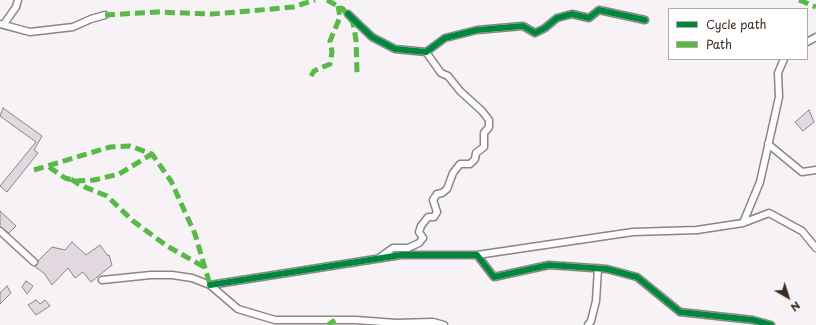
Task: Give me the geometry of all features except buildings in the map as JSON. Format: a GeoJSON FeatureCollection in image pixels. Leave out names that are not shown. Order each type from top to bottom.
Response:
{"type":"FeatureCollection","features":[{"type":"Feature","properties":{"kind":"street"},"geometry":{"type":"LineString","coordinates":[[18,0],[16,7],[2,24],[30,32],[67,28],[105,16]]}},
{"type":"Feature","properties":{"kind":"street"},"geometry":{"type":"LineString","coordinates":[[348,14],[372,37],[395,49],[426,52],[445,38],[477,30],[523,26],[535,33],[545,28],[557,18],[572,14],[589,18],[599,10],[645,20]]}},
{"type":"Feature","properties":{"kind":"street"},"geometry":{"type":"LineString","coordinates":[[378,259],[393,248],[408,248],[419,243],[423,238],[420,232],[421,226],[428,217],[434,217],[437,212],[433,200],[437,194],[442,193],[447,189],[453,173],[460,164],[470,164],[475,159],[476,152],[484,147],[484,133],[489,127],[489,120],[482,111],[460,91],[448,76],[441,73],[426,52]]}},
{"type":"Feature","properties":{"kind":"street"},"geometry":{"type":"LineString","coordinates":[[743,223],[760,182],[779,97],[778,73],[784,60]]}},
{"type":"Feature","properties":{"kind":"street"},"geometry":{"type":"LineString","coordinates":[[768,144],[802,172],[816,170]]}},
{"type":"Feature","properties":{"kind":"street"},"geometry":{"type":"LineString","coordinates":[[210,285],[401,255],[477,255],[633,232],[697,230],[743,223],[769,213],[802,231],[816,248]]}},
{"type":"Feature","properties":{"kind":"street"},"geometry":{"type":"LineString","coordinates":[[0,231],[34,262]]}},
{"type":"Feature","properties":{"kind":"street"},"geometry":{"type":"LineString","coordinates":[[477,255],[494,277],[549,266],[607,269],[637,277],[680,312],[753,320],[771,325]]}},
{"type":"Feature","properties":{"kind":"street"},"geometry":{"type":"LineString","coordinates":[[588,325],[591,321],[596,301],[598,268]]}},
{"type":"Feature","properties":{"kind":"street"},"geometry":{"type":"LineString","coordinates":[[102,280],[172,274],[192,278],[210,285],[238,309],[275,320],[363,320],[396,323],[433,322],[444,325]]}},
{"type":"Feature","properties":{"kind":"marked path"},"geometry":{"type":"LineString","coordinates":[[105,15],[157,12],[212,14],[293,7],[315,0]]}},
{"type":"Feature","properties":{"kind":"marked path"},"geometry":{"type":"LineString","coordinates":[[327,0],[343,9],[353,23],[356,40],[357,73]]}},
{"type":"Feature","properties":{"kind":"marked path"},"geometry":{"type":"LineString","coordinates":[[799,0],[816,7]]}},
{"type":"Feature","properties":{"kind":"marked path"},"geometry":{"type":"LineString","coordinates":[[311,76],[314,71],[330,64],[332,52],[330,41],[340,17],[338,6]]}},
{"type":"Feature","properties":{"kind":"marked path"},"geometry":{"type":"LineString","coordinates":[[34,170],[110,147],[130,146],[152,154],[171,181],[195,234],[210,285]]}},
{"type":"Feature","properties":{"kind":"marked path"},"geometry":{"type":"LineString","coordinates":[[49,167],[65,178],[76,181],[94,180],[119,174],[152,154]]}},
{"type":"Feature","properties":{"kind":"marked path"},"geometry":{"type":"LineString","coordinates":[[71,179],[80,185],[107,196],[133,221],[167,246],[206,268]]}},
{"type":"Feature","properties":{"kind":"marked path"},"geometry":{"type":"LineString","coordinates":[[328,325],[335,320]]}},
{"type":"Feature","properties":{"kind":"cycle path"},"geometry":{"type":"LineString","coordinates":[[348,14],[372,37],[395,49],[426,52],[445,38],[477,30],[523,26],[535,33],[545,28],[557,18],[572,14],[589,18],[599,10],[645,20]]}},
{"type":"Feature","properties":{"kind":"cycle path"},"geometry":{"type":"LineString","coordinates":[[210,285],[401,255],[477,255],[494,277],[549,265],[607,269],[637,277],[680,312],[753,320],[771,325]]}}]}
